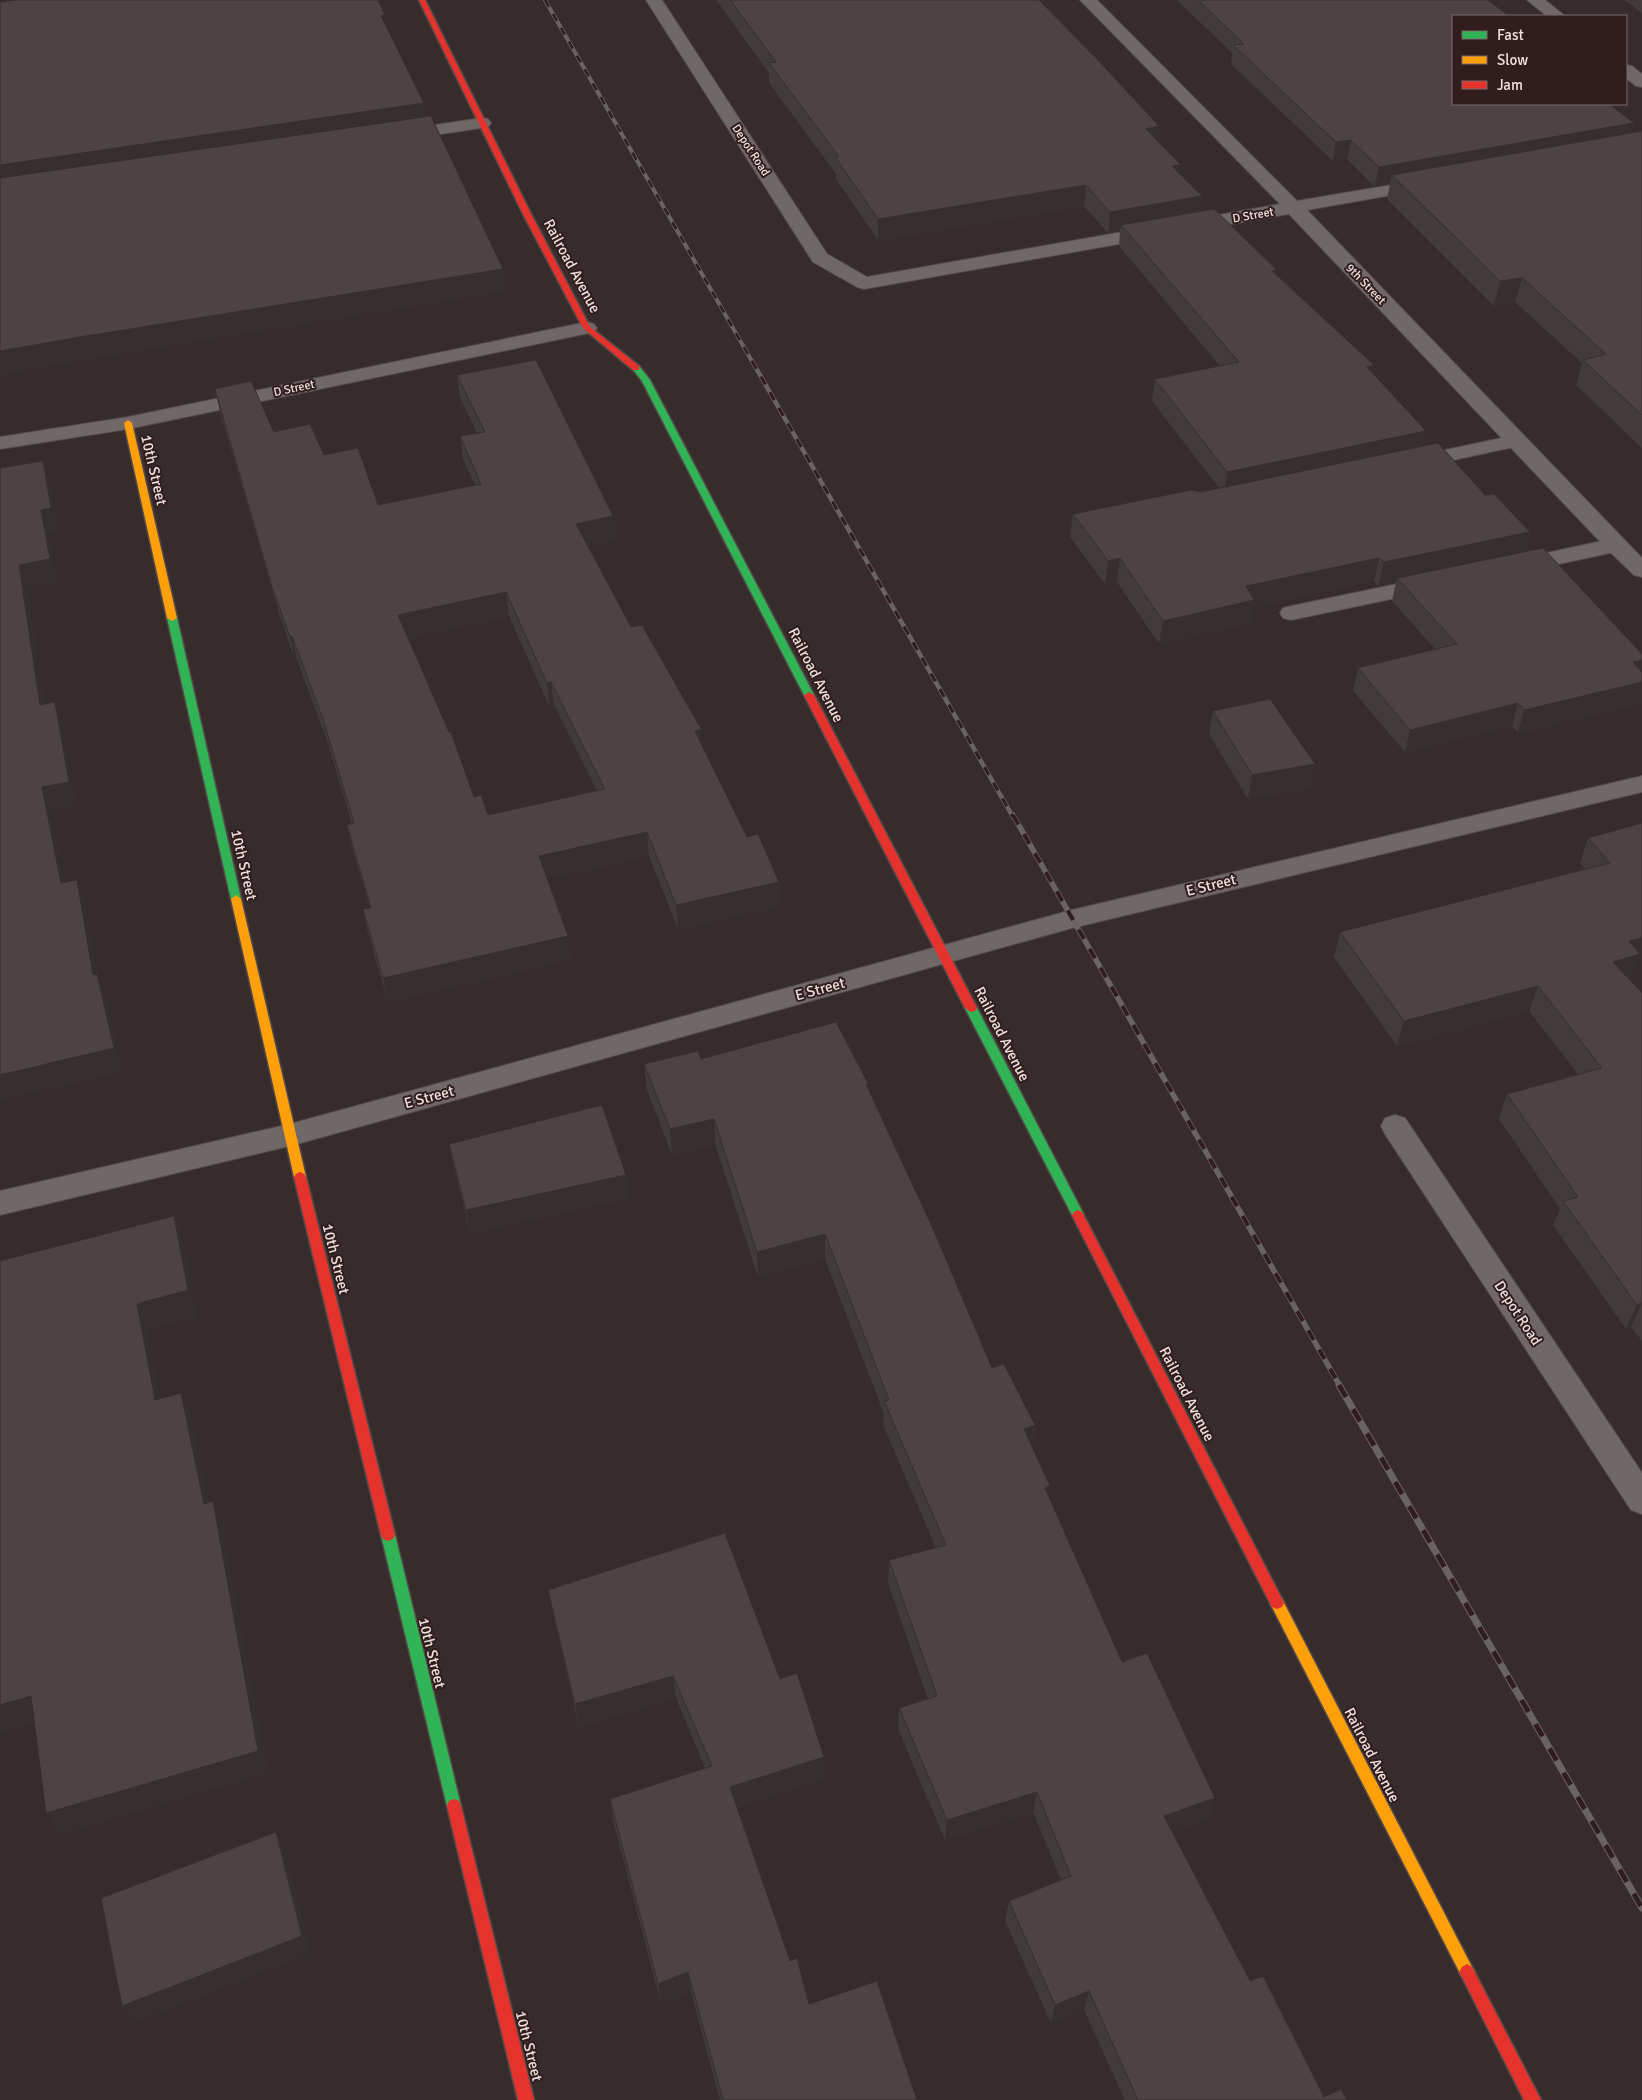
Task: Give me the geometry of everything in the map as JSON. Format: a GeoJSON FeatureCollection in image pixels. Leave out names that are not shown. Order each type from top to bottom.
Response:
{"type":"FeatureCollection","features":[{"type":"Feature","properties":{"kind":"street","name":"Railroad Avenue"},"geometry":{"type":"LineString","coordinates":[[422,0],[527,214],[587,328],[631,363],[646,380],[944,954],[1533,2100]]}},
{"type":"Feature","properties":{"kind":"street","name":"Depot Road"},"geometry":{"type":"LineString","coordinates":[[654,0],[820,258],[864,283]]}},
{"type":"Feature","properties":{"kind":"street","name":"9th Street"},"geometry":{"type":"LineString","coordinates":[[1088,0],[1294,208],[1642,570]]}},
{"type":"Feature","properties":{"kind":"street"},"geometry":{"type":"LineString","coordinates":[[1536,0],[1555,15]]}},
{"type":"Feature","properties":{"kind":"street"},"geometry":{"type":"LineString","coordinates":[[1627,71],[1642,82]]}},
{"type":"Feature","properties":{"kind":"street"},"geometry":{"type":"LineString","coordinates":[[384,137],[482,123]]}},
{"type":"Feature","properties":{"kind":"street","name":"D Street"},"geometry":{"type":"LineString","coordinates":[[864,283],[1439,182]]}},
{"type":"Feature","properties":{"kind":"street","name":"D Street"},"geometry":{"type":"LineString","coordinates":[[0,443],[128,423],[587,328]]}},
{"type":"Feature","properties":{"kind":"street","name":"10th Street"},"geometry":{"type":"LineString","coordinates":[[128,423],[290,1136],[526,2100]]}},
{"type":"Feature","properties":{"kind":"street"},"geometry":{"type":"LineString","coordinates":[[1390,467],[1516,441]]}},
{"type":"Feature","properties":{"kind":"street"},"geometry":{"type":"LineString","coordinates":[[1501,569],[1616,545]]}},
{"type":"Feature","properties":{"kind":"street"},"geometry":{"type":"LineString","coordinates":[[1291,614],[1454,579]]}},
{"type":"Feature","properties":{"kind":"street","name":"E Street"},"geometry":{"type":"LineString","coordinates":[[0,1203],[290,1136],[1072,919],[1212,884],[1642,784]]}},
{"type":"Feature","properties":{"kind":"street","name":"Depot Road"},"geometry":{"type":"LineString","coordinates":[[1395,1126],[1642,1500]]}},
{"type":"Feature","properties":{"kind":"building"},"geometry":{"type":"Polygon","coordinates":[[[16,0],[378,0],[385,15],[381,16],[424,103],[0,165],[0,2],[16,0]]]}},
{"type":"Feature","properties":{"kind":"building"},"geometry":{"type":"Polygon","coordinates":[[[730,0],[1039,0],[1159,126],[1146,129],[1181,165],[1172,166],[1202,196],[1110,212],[1086,185],[878,219],[836,158],[839,157],[769,63],[776,62],[730,0]]]}},
{"type":"Feature","properties":{"kind":"building"},"geometry":{"type":"Polygon","coordinates":[[[1198,0],[1488,0],[1508,15],[1452,15],[1452,105],[1610,105],[1634,123],[1379,167],[1351,140],[1336,142],[1233,45],[1244,44],[1198,0]]]}},
{"type":"Feature","properties":{"kind":"building"},"geometry":{"type":"Polygon","coordinates":[[[431,116],[503,269],[0,351],[0,178],[431,116]]]}},
{"type":"Feature","properties":{"kind":"building"},"geometry":{"type":"Polygon","coordinates":[[[1642,131],[1642,415],[1583,360],[1606,354],[1522,278],[1500,281],[1392,175],[1642,131]]]}},
{"type":"Feature","properties":{"kind":"building"},"geometry":{"type":"Polygon","coordinates":[[[1214,209],[1277,270],[1272,271],[1374,365],[1367,367],[1426,431],[1227,472],[1155,379],[1239,362],[1121,225],[1214,209]]]}},
{"type":"Feature","properties":{"kind":"building"},"geometry":{"type":"Polygon","coordinates":[[[536,360],[613,516],[576,524],[631,627],[642,625],[701,729],[695,731],[747,837],[758,834],[779,882],[676,905],[647,832],[539,856],[568,936],[383,978],[363,909],[371,908],[347,825],[354,823],[323,719],[272,587],[215,389],[251,381],[274,432],[310,424],[324,455],[358,448],[378,505],[481,484],[460,436],[485,432],[457,375],[536,360]],[[506,592],[398,615],[449,732],[451,732],[474,797],[481,795],[488,815],[605,789],[551,682],[547,683],[506,592]]]}},
{"type":"Feature","properties":{"kind":"building"},"geometry":{"type":"Polygon","coordinates":[[[1438,443],[1485,495],[1494,494],[1530,532],[1384,562],[1379,558],[1246,586],[1254,600],[1163,621],[1120,558],[1108,561],[1073,514],[1191,490],[1201,492],[1438,443]]]}},
{"type":"Feature","properties":{"kind":"building"},"geometry":{"type":"Polygon","coordinates":[[[43,461],[51,508],[41,510],[50,559],[19,565],[40,705],[55,702],[69,782],[42,787],[61,883],[77,880],[93,975],[97,974],[114,1048],[0,1075],[0,468],[43,461]]]}},
{"type":"Feature","properties":{"kind":"building"},"geometry":{"type":"Polygon","coordinates":[[[1543,548],[1642,654],[1642,660],[1633,662],[1642,672],[1642,682],[1524,710],[1518,703],[1410,730],[1358,668],[1457,644],[1397,578],[1543,548]]]}},
{"type":"Feature","properties":{"kind":"building"},"geometry":{"type":"Polygon","coordinates":[[[1270,699],[1315,764],[1252,775],[1213,711],[1270,699]]]}},
{"type":"Feature","properties":{"kind":"building"},"geometry":{"type":"Polygon","coordinates":[[[1642,823],[1642,938],[1629,941],[1640,954],[1613,962],[1642,993],[1642,1303],[1637,1305],[1563,1201],[1578,1197],[1507,1094],[1602,1068],[1538,986],[1404,1021],[1340,932],[1610,863],[1588,838],[1642,823]]]}},
{"type":"Feature","properties":{"kind":"building"},"geometry":{"type":"Polygon","coordinates":[[[836,1022],[868,1083],[866,1084],[934,1231],[992,1368],[1004,1364],[1035,1425],[1024,1429],[1050,1486],[1045,1488],[1122,1662],[1147,1653],[1215,1798],[1164,1816],[1250,1981],[1263,1976],[1324,2097],[1341,2089],[1347,2100],[1138,2100],[1089,1991],[1055,2005],[1009,1901],[1071,1876],[1037,1792],[947,1820],[899,1708],[937,1696],[889,1560],[946,1545],[884,1401],[889,1400],[825,1234],[757,1252],[714,1119],[670,1129],[644,1064],[698,1051],[701,1059],[836,1022]]]}},
{"type":"Feature","properties":{"kind":"building"},"geometry":{"type":"Polygon","coordinates":[[[602,1105],[626,1175],[466,1210],[449,1144],[602,1105]]]}},
{"type":"Feature","properties":{"kind":"building"},"geometry":{"type":"Polygon","coordinates":[[[174,1216],[188,1290],[137,1304],[155,1400],[181,1393],[204,1504],[213,1501],[258,1751],[46,1813],[31,1696],[0,1705],[0,1261],[174,1216]]]}},
{"type":"Feature","properties":{"kind":"building"},"geometry":{"type":"Polygon","coordinates":[[[725,1533],[780,1679],[797,1673],[824,1757],[730,1787],[790,1961],[797,1958],[809,2004],[877,1981],[917,2100],[723,2100],[688,1972],[658,1984],[610,1799],[712,1766],[673,1676],[575,1704],[548,1590],[725,1533]]]}},
{"type":"Feature","properties":{"kind":"building"},"geometry":{"type":"Polygon","coordinates":[[[276,1832],[302,1936],[122,2006],[101,1898],[276,1832]]]}},
{"type":"Feature","properties":{"kind":"railway"},"geometry":{"type":"LineString","coordinates":[[545,0],[753,363]]}},
{"type":"Feature","properties":{"kind":"railway"},"geometry":{"type":"LineString","coordinates":[[752,361],[1013,817]]}},
{"type":"Feature","properties":{"kind":"railway"},"geometry":{"type":"LineString","coordinates":[[1013,815],[1340,1386]]}},
{"type":"Feature","properties":{"kind":"railway"},"geometry":{"type":"LineString","coordinates":[[1339,1385],[1642,1908]]}},
{"type":"Feature","properties":{"kind":"traffic: fast"},"geometry":{"type":"LineString","coordinates":[[636,368],[646,380],[809,695]]}},
{"type":"Feature","properties":{"kind":"traffic: fast"},"geometry":{"type":"LineString","coordinates":[[172,618],[236,899]]}},
{"type":"Feature","properties":{"kind":"traffic: fast"},"geometry":{"type":"LineString","coordinates":[[971,1008],[1078,1215]]}},
{"type":"Feature","properties":{"kind":"traffic: fast"},"geometry":{"type":"LineString","coordinates":[[388,1535],[454,1806]]}},
{"type":"Feature","properties":{"kind":"traffic: slow"},"geometry":{"type":"LineString","coordinates":[[128,423],[172,618]]}},
{"type":"Feature","properties":{"kind":"traffic: slow"},"geometry":{"type":"LineString","coordinates":[[236,899],[300,1177]]}},
{"type":"Feature","properties":{"kind":"traffic: slow"},"geometry":{"type":"LineString","coordinates":[[1277,1603],[1467,1972]]}},
{"type":"Feature","properties":{"kind":"traffic: jam"},"geometry":{"type":"LineString","coordinates":[[422,0],[527,214],[587,328],[636,368]]}},
{"type":"Feature","properties":{"kind":"traffic: jam"},"geometry":{"type":"LineString","coordinates":[[809,695],[971,1008]]}},
{"type":"Feature","properties":{"kind":"traffic: jam"},"geometry":{"type":"LineString","coordinates":[[300,1177],[388,1535]]}},
{"type":"Feature","properties":{"kind":"traffic: jam"},"geometry":{"type":"LineString","coordinates":[[1078,1215],[1277,1603]]}},
{"type":"Feature","properties":{"kind":"traffic: jam"},"geometry":{"type":"LineString","coordinates":[[454,1806],[526,2100]]}},
{"type":"Feature","properties":{"kind":"traffic: jam"},"geometry":{"type":"LineString","coordinates":[[1467,1972],[1533,2100]]}}]}
